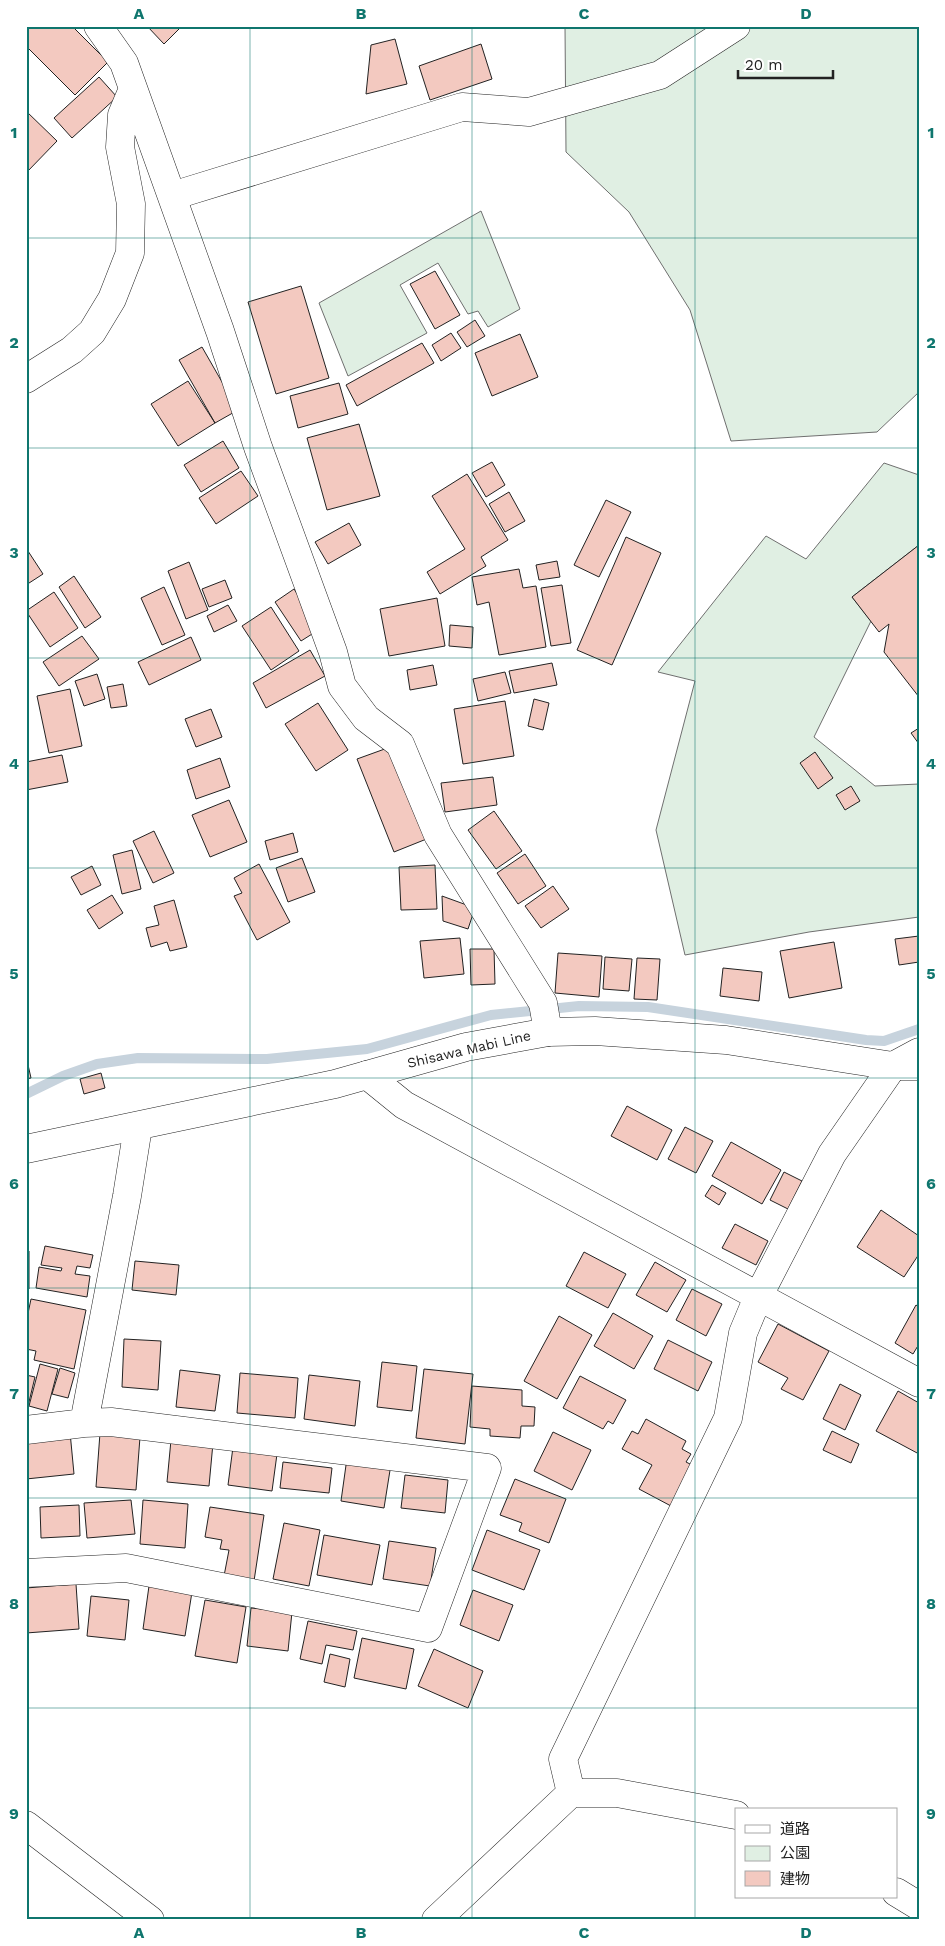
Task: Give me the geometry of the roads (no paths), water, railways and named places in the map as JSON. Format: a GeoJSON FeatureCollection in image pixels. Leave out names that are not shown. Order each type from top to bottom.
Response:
{"type":"FeatureCollection","features":[{"type":"Feature","properties":{"kind":"street"},"geometry":{"type":"LineString","coordinates":[[98,26],[124,63],[220,332],[258,447],[333,652],[342,686],[366,718],[400,744],[438,835],[546,1017]]}},
{"type":"Feature","properties":{"kind":"street"},"geometry":{"type":"LineString","coordinates":[[172,196],[462,107],[529,112],[660,75],[736,26]]}},
{"type":"Feature","properties":{"kind":"street"},"geometry":{"type":"LineString","coordinates":[[26,379],[72,350],[92,332],[112,299],[130,253],[132,204],[120,147],[122,115],[133,89]]}},
{"type":"Feature","properties":{"kind":"street","name":"Shisawa Mabi Line"},"geometry":{"type":"LineString","coordinates":[[26,1149],[138,1127],[335,1084],[466,1047],[546,1017],[595,1030],[726,1040],[906,1066]]}},
{"type":"Feature","properties":{"kind":"street"},"geometry":{"type":"LineString","coordinates":[[571,1793],[563,1760],[728,1418],[743,1333],[758,1297],[832,1154],[919,1052]]}},
{"type":"Feature","properties":{"kind":"street"},"geometry":{"type":"LineString","coordinates":[[367,1075],[404,1105],[919,1383]]}},
{"type":"Feature","properties":{"kind":"street"},"geometry":{"type":"LineString","coordinates":[[84,1423],[127,1196],[138,1127]]}},
{"type":"Feature","properties":{"kind":"street"},"geometry":{"type":"LineString","coordinates":[[26,1430],[84,1423],[111,1422],[487,1468],[428,1628],[126,1568],[26,1573]]}},
{"type":"Feature","properties":{"kind":"street"},"geometry":{"type":"LineString","coordinates":[[436,1920],[571,1793],[617,1793],[735,1815]]}},
{"type":"Feature","properties":{"kind":"street"},"geometry":{"type":"LineString","coordinates":[[33,1839],[150,1920]]}},
{"type":"Feature","properties":{"kind":"street"},"geometry":{"type":"LineString","coordinates":[[898,1893],[919,1906]]}},
{"type":"Feature","properties":{"kind":"waterway"},"geometry":{"type":"LineString","coordinates":[[26,1094],[63,1076],[97,1064],[138,1058],[267,1059],[367,1049],[491,1015],[579,1006],[648,1007],[866,1040],[884,1041],[919,1029]]}}]}
